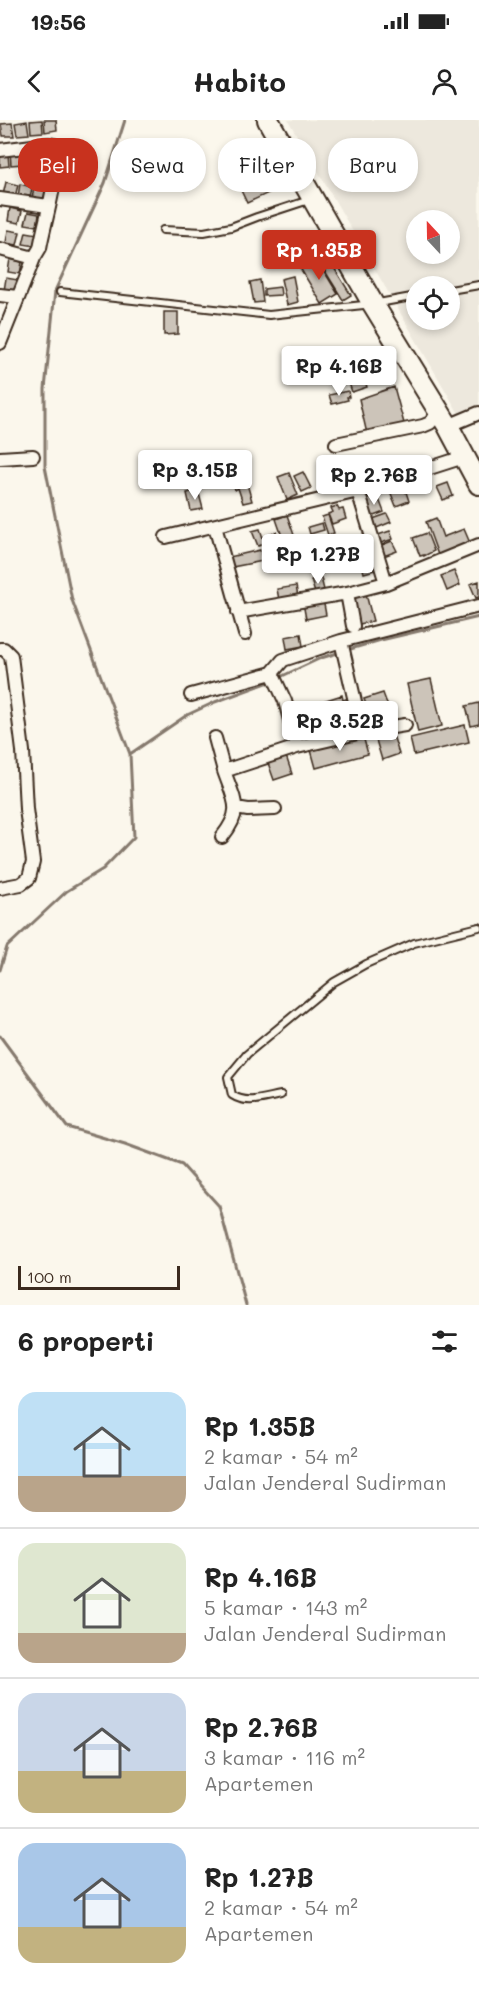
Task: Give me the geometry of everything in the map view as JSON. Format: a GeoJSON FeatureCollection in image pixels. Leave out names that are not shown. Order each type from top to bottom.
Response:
{"type":"FeatureCollection","features":[{"type":"Feature","properties":{"kind":"main road"},"geometry":{"type":"LineString","coordinates":[[268,120],[373,304],[444,419],[479,484]]}},
{"type":"Feature","properties":{"kind":"street"},"geometry":{"type":"LineString","coordinates":[[0,150],[49,144],[54,145],[56,150],[54,178],[40,248],[17,297],[0,344]]}},
{"type":"Feature","properties":{"kind":"street"},"geometry":{"type":"LineString","coordinates":[[0,199],[48,206]]}},
{"type":"Feature","properties":{"kind":"street"},"geometry":{"type":"LineString","coordinates":[[0,249],[34,258]]}},
{"type":"Feature","properties":{"kind":"street"},"geometry":{"type":"LineString","coordinates":[[0,295],[17,297]]}},
{"type":"Feature","properties":{"kind":"street"},"geometry":{"type":"LineString","coordinates":[[336,444],[479,413]]}},
{"type":"Feature","properties":{"kind":"street"},"geometry":{"type":"LineString","coordinates":[[0,458],[33,456]]}},
{"type":"Feature","properties":{"kind":"street"},"geometry":{"type":"LineString","coordinates":[[166,537],[358,490],[464,457]]}},
{"type":"Feature","properties":{"kind":"street"},"geometry":{"type":"LineString","coordinates":[[358,490],[386,583]]}},
{"type":"Feature","properties":{"kind":"street"},"geometry":{"type":"LineString","coordinates":[[215,526],[244,634]]}},
{"type":"Feature","properties":{"kind":"street"},"geometry":{"type":"LineString","coordinates":[[238,612],[347,593],[386,583],[479,545]]}},
{"type":"Feature","properties":{"kind":"street"},"geometry":{"type":"LineString","coordinates":[[347,593],[353,626]]}},
{"type":"Feature","properties":{"kind":"street"},"geometry":{"type":"LineString","coordinates":[[297,747],[276,680],[283,660],[343,649],[479,606]]}},
{"type":"Feature","properties":{"kind":"street"},"geometry":{"type":"LineString","coordinates":[[0,649],[4,649],[11,656],[15,676],[26,809],[33,862],[29,878],[21,884],[0,888]]}},
{"type":"Feature","properties":{"kind":"street"},"geometry":{"type":"LineString","coordinates":[[343,649],[363,732]]}},
{"type":"Feature","properties":{"kind":"street"},"geometry":{"type":"LineString","coordinates":[[191,694],[276,680]]}},
{"type":"Feature","properties":{"kind":"street"},"geometry":{"type":"LineString","coordinates":[[224,771],[297,747],[405,725]]}},
{"type":"Feature","properties":{"kind":"street"},"geometry":{"type":"LineString","coordinates":[[215,738],[236,808],[235,817],[222,837]]}},
{"type":"Feature","properties":{"kind":"street"},"geometry":{"type":"LineString","coordinates":[[236,808],[275,809]]}},
{"type":"Feature","properties":{"kind":"lane"},"geometry":{"type":"LineString","coordinates":[[163,230],[204,232],[231,227],[312,199]]}},
{"type":"Feature","properties":{"kind":"lane"},"geometry":{"type":"LineString","coordinates":[[460,288],[479,285]]}},
{"type":"Feature","properties":{"kind":"lane"},"geometry":{"type":"LineString","coordinates":[[60,292],[269,315],[373,304],[406,298]]}},
{"type":"Feature","properties":{"kind":"lane"},"geometry":{"type":"LineString","coordinates":[[281,1095],[253,1101],[239,1100],[232,1095],[228,1077],[247,1054],[334,982],[366,964],[414,943],[479,929]]}},
{"type":"Feature","properties":{"kind":"shaded area"},"geometry":{"type":"Polygon","coordinates":[[[288,120],[479,120],[479,412],[462,419],[410,330],[460,330],[460,276],[406,276],[406,323],[330,192],[418,192],[418,138],[328,138],[328,189],[316,168],[316,138],[298,138],[288,120]]]}},
{"type":"Feature","properties":{"kind":"building"},"geometry":{"type":"Polygon","coordinates":[[[42,120],[43,132],[31,133],[30,121],[42,120]]]}},
{"type":"Feature","properties":{"kind":"building"},"geometry":{"type":"Polygon","coordinates":[[[44,120],[56,120],[57,130],[45,132],[44,120]]]}},
{"type":"Feature","properties":{"kind":"building"},"geometry":{"type":"Polygon","coordinates":[[[27,121],[29,134],[17,135],[15,123],[27,121]]]}},
{"type":"Feature","properties":{"kind":"building"},"geometry":{"type":"Polygon","coordinates":[[[12,123],[14,136],[3,136],[1,124],[12,123]]]}},
{"type":"Feature","properties":{"kind":"building"},"geometry":{"type":"Polygon","coordinates":[[[18,151],[18,164],[11,165],[10,152],[18,151]]]}},
{"type":"Feature","properties":{"kind":"building"},"geometry":{"type":"Polygon","coordinates":[[[0,154],[8,154],[9,166],[0,167],[0,154]]]}},
{"type":"Feature","properties":{"kind":"building"},"geometry":{"type":"Polygon","coordinates":[[[6,182],[18,185],[15,197],[3,195],[6,182]]]}},
{"type":"Feature","properties":{"kind":"building"},"geometry":{"type":"Polygon","coordinates":[[[19,192],[31,192],[30,199],[18,197],[19,192]]]}},
{"type":"Feature","properties":{"kind":"building"},"geometry":{"type":"Polygon","coordinates":[[[33,192],[45,192],[43,202],[32,199],[33,192]]]}},
{"type":"Feature","properties":{"kind":"building"},"geometry":{"type":"Polygon","coordinates":[[[242,192],[271,192],[247,203],[242,192]]]}},
{"type":"Feature","properties":{"kind":"building"},"geometry":{"type":"Polygon","coordinates":[[[10,208],[22,211],[19,223],[8,221],[10,208]]]}},
{"type":"Feature","properties":{"kind":"building"},"geometry":{"type":"Polygon","coordinates":[[[28,212],[39,214],[37,226],[25,224],[28,212]]]}},
{"type":"Feature","properties":{"kind":"building"},"geometry":{"type":"Polygon","coordinates":[[[8,230],[20,232],[17,245],[6,243],[8,230]]]}},
{"type":"Feature","properties":{"kind":"building"},"geometry":{"type":"Polygon","coordinates":[[[26,232],[38,234],[35,246],[23,244],[26,232]]]}},
{"type":"Feature","properties":{"kind":"building"},"geometry":{"type":"Polygon","coordinates":[[[316,258],[338,294],[322,304],[300,268],[316,258]]]}},
{"type":"Feature","properties":{"kind":"building"},"geometry":{"type":"Polygon","coordinates":[[[328,258],[351,295],[343,300],[320,263],[328,258]]]}},
{"type":"Feature","properties":{"kind":"building"},"geometry":{"type":"Polygon","coordinates":[[[10,259],[22,262],[20,274],[8,272],[10,259]]]}},
{"type":"Feature","properties":{"kind":"building"},"geometry":{"type":"Polygon","coordinates":[[[293,276],[298,302],[287,305],[281,279],[293,276]]]}},
{"type":"Feature","properties":{"kind":"building"},"geometry":{"type":"Polygon","coordinates":[[[6,278],[18,280],[15,293],[4,291],[6,278]]]}},
{"type":"Feature","properties":{"kind":"building"},"geometry":{"type":"Polygon","coordinates":[[[260,280],[263,302],[254,303],[250,282],[260,280]]]}},
{"type":"Feature","properties":{"kind":"building"},"geometry":{"type":"Polygon","coordinates":[[[280,287],[281,295],[264,296],[264,289],[280,287]]]}},
{"type":"Feature","properties":{"kind":"building"},"geometry":{"type":"Polygon","coordinates":[[[164,312],[178,312],[178,334],[164,335],[164,312]]]}},
{"type":"Feature","properties":{"kind":"building"},"geometry":{"type":"Polygon","coordinates":[[[347,354],[351,362],[319,375],[316,366],[347,354]]]}},
{"type":"Feature","properties":{"kind":"building"},"geometry":{"type":"Polygon","coordinates":[[[363,374],[367,387],[352,392],[348,380],[363,374]]]}},
{"type":"Feature","properties":{"kind":"building"},"geometry":{"type":"Polygon","coordinates":[[[394,387],[405,427],[367,434],[359,399],[394,387]]]}},
{"type":"Feature","properties":{"kind":"building"},"geometry":{"type":"Polygon","coordinates":[[[348,391],[348,400],[332,404],[329,395],[348,391]]]}},
{"type":"Feature","properties":{"kind":"building"},"geometry":{"type":"Polygon","coordinates":[[[303,472],[311,488],[302,492],[294,476],[303,472]]]}},
{"type":"Feature","properties":{"kind":"building"},"geometry":{"type":"Polygon","coordinates":[[[289,473],[298,495],[287,500],[278,477],[289,473]]]}},
{"type":"Feature","properties":{"kind":"building"},"geometry":{"type":"Polygon","coordinates":[[[238,479],[240,486],[247,484],[252,501],[243,503],[238,488],[235,490],[232,481],[238,479]]]}},
{"type":"Feature","properties":{"kind":"building"},"geometry":{"type":"Polygon","coordinates":[[[448,483],[453,496],[443,500],[437,487],[448,483]]]}},
{"type":"Feature","properties":{"kind":"building"},"geometry":{"type":"Polygon","coordinates":[[[404,486],[409,501],[396,506],[390,491],[404,486]]]}},
{"type":"Feature","properties":{"kind":"building"},"geometry":{"type":"Polygon","coordinates":[[[198,490],[203,509],[191,511],[187,493],[198,490]]]}},
{"type":"Feature","properties":{"kind":"building"},"geometry":{"type":"Polygon","coordinates":[[[377,494],[384,512],[371,517],[364,499],[377,494]]]}},
{"type":"Feature","properties":{"kind":"building"},"geometry":{"type":"Polygon","coordinates":[[[337,506],[339,510],[343,509],[346,519],[332,524],[328,514],[333,512],[331,508],[337,506]]]}},
{"type":"Feature","properties":{"kind":"building"},"geometry":{"type":"Polygon","coordinates":[[[387,514],[391,522],[374,529],[370,520],[387,514]]]}},
{"type":"Feature","properties":{"kind":"building"},"geometry":{"type":"Polygon","coordinates":[[[287,515],[294,535],[283,539],[276,519],[287,515]]]}},
{"type":"Feature","properties":{"kind":"building"},"geometry":{"type":"Polygon","coordinates":[[[328,515],[334,533],[328,535],[322,517],[328,515]]]}},
{"type":"Feature","properties":{"kind":"building"},"geometry":{"type":"Polygon","coordinates":[[[436,518],[443,537],[464,529],[470,543],[438,555],[426,522],[436,518]]]}},
{"type":"Feature","properties":{"kind":"building"},"geometry":{"type":"Polygon","coordinates":[[[322,523],[324,530],[310,534],[308,527],[322,523]]]}},
{"type":"Feature","properties":{"kind":"building"},"geometry":{"type":"Polygon","coordinates":[[[260,529],[265,544],[258,546],[252,531],[260,529]]]}},
{"type":"Feature","properties":{"kind":"building"},"geometry":{"type":"Polygon","coordinates":[[[390,531],[393,539],[378,544],[375,536],[390,531]]]}},
{"type":"Feature","properties":{"kind":"building"},"geometry":{"type":"Polygon","coordinates":[[[276,532],[280,542],[267,546],[264,537],[276,532]]]}},
{"type":"Feature","properties":{"kind":"building"},"geometry":{"type":"Polygon","coordinates":[[[427,533],[434,551],[420,556],[413,538],[427,533]]]}},
{"type":"Feature","properties":{"kind":"building"},"geometry":{"type":"Polygon","coordinates":[[[392,541],[397,551],[381,557],[377,547],[392,541]]]}},
{"type":"Feature","properties":{"kind":"building"},"geometry":{"type":"Polygon","coordinates":[[[293,545],[294,556],[271,560],[269,549],[293,545]]]}},
{"type":"Feature","properties":{"kind":"building"},"geometry":{"type":"Polygon","coordinates":[[[260,550],[263,561],[227,568],[225,558],[260,550]]]}},
{"type":"Feature","properties":{"kind":"building"},"geometry":{"type":"Polygon","coordinates":[[[306,552],[311,568],[302,571],[297,555],[306,552]]]}},
{"type":"Feature","properties":{"kind":"building"},"geometry":{"type":"Polygon","coordinates":[[[371,554],[375,570],[364,573],[360,557],[371,554]]]}},
{"type":"Feature","properties":{"kind":"building"},"geometry":{"type":"Polygon","coordinates":[[[454,571],[460,585],[447,591],[441,576],[454,571]]]}},
{"type":"Feature","properties":{"kind":"building"},"geometry":{"type":"Polygon","coordinates":[[[321,578],[324,590],[315,593],[311,580],[321,578]]]}},
{"type":"Feature","properties":{"kind":"building"},"geometry":{"type":"Polygon","coordinates":[[[479,581],[479,597],[476,598],[470,584],[479,581]]]}},
{"type":"Feature","properties":{"kind":"building"},"geometry":{"type":"Polygon","coordinates":[[[296,586],[298,597],[279,600],[277,589],[296,586]]]}},
{"type":"Feature","properties":{"kind":"building"},"geometry":{"type":"Polygon","coordinates":[[[366,594],[373,621],[355,625],[352,598],[366,594]]]}},
{"type":"Feature","properties":{"kind":"building"},"geometry":{"type":"Polygon","coordinates":[[[323,599],[326,615],[306,619],[303,603],[323,599]]]}},
{"type":"Feature","properties":{"kind":"building"},"geometry":{"type":"Polygon","coordinates":[[[301,634],[303,646],[287,649],[285,637],[301,634]]]}},
{"type":"Feature","properties":{"kind":"building"},"geometry":{"type":"Polygon","coordinates":[[[431,679],[442,726],[418,732],[407,684],[431,679]]]}},
{"type":"Feature","properties":{"kind":"building"},"geometry":{"type":"Polygon","coordinates":[[[383,693],[390,712],[371,719],[364,699],[383,693]]]}},
{"type":"Feature","properties":{"kind":"building"},"geometry":{"type":"Polygon","coordinates":[[[342,695],[343,700],[349,698],[352,708],[306,723],[301,708],[342,695]]]}},
{"type":"Feature","properties":{"kind":"building"},"geometry":{"type":"Polygon","coordinates":[[[479,703],[479,724],[471,726],[466,706],[479,703]]]}},
{"type":"Feature","properties":{"kind":"building"},"geometry":{"type":"Polygon","coordinates":[[[465,725],[469,742],[414,755],[410,738],[465,725]]]}},
{"type":"Feature","properties":{"kind":"building"},"geometry":{"type":"Polygon","coordinates":[[[393,735],[399,754],[382,760],[376,740],[393,735]]]}},
{"type":"Feature","properties":{"kind":"building"},"geometry":{"type":"Polygon","coordinates":[[[363,736],[368,754],[316,768],[311,750],[363,736]]]}},
{"type":"Feature","properties":{"kind":"building"},"geometry":{"type":"Polygon","coordinates":[[[286,756],[292,774],[274,780],[268,763],[286,756]]]}},
{"type":"Feature","properties":{"kind":"waterway"},"geometry":{"type":"LineString","coordinates":[[0,970],[7,947],[67,891],[103,869],[134,837],[130,754],[72,600],[45,466],[45,389],[55,291],[105,183],[125,120]]}},
{"type":"Feature","properties":{"kind":"waterway"},"geometry":{"type":"LineString","coordinates":[[347,650],[479,617]]}},
{"type":"Feature","properties":{"kind":"waterway"},"geometry":{"type":"LineString","coordinates":[[278,678],[321,658],[341,652]]}},
{"type":"Feature","properties":{"kind":"waterway"},"geometry":{"type":"LineString","coordinates":[[130,754],[187,715],[272,681]]}},
{"type":"Feature","properties":{"kind":"waterway"},"geometry":{"type":"LineString","coordinates":[[0,1036],[67,1127],[125,1144],[182,1165],[219,1206],[246,1305]]}}]}
